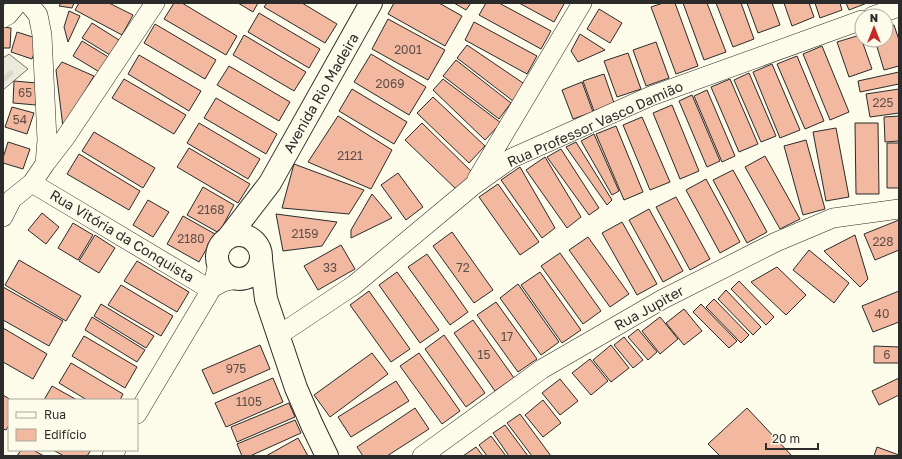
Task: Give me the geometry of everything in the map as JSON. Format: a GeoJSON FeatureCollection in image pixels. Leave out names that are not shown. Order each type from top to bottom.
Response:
{"type":"FeatureCollection","features":[{"type":"Feature","properties":{"kind":"main road","name":"Avenida Rio Madeira"},"geometry":{"type":"LineString","coordinates":[[227,239],[270,183],[372,3]]}},
{"type":"Feature","properties":{"kind":"main road","name":"Avenida Rio Madeira"},"geometry":{"type":"LineString","coordinates":[[270,183],[258,217],[264,291],[296,388],[312,425],[328,456]]}},
{"type":"Feature","properties":{"kind":"main road"},"geometry":{"type":"LineString","coordinates":[[238,279],[248,277],[254,273],[259,267],[260,253],[254,241],[248,237],[234,236],[227,239],[218,250],[218,264],[225,274],[238,279],[252,288],[276,328]]}},
{"type":"Feature","properties":{"kind":"street"},"geometry":{"type":"LineString","coordinates":[[3,18],[8,15],[18,3]]}},
{"type":"Feature","properties":{"kind":"street"},"geometry":{"type":"LineString","coordinates":[[28,3],[38,15],[42,35],[47,140],[45,164]]}},
{"type":"Feature","properties":{"kind":"street"},"geometry":{"type":"LineString","coordinates":[[3,217],[12,198],[32,183],[65,138],[155,3]]}},
{"type":"Feature","properties":{"kind":"street"},"geometry":{"type":"LineString","coordinates":[[474,185],[582,3]]}},
{"type":"Feature","properties":{"kind":"street","name":"Rua Professor Vasco Damião"},"geometry":{"type":"LineString","coordinates":[[276,328],[354,285],[474,185],[512,158],[651,96],[854,23]]}},
{"type":"Feature","properties":{"kind":"street","name":"Rua Vitória da Conquista"},"geometry":{"type":"LineString","coordinates":[[32,183],[212,289]]}},
{"type":"Feature","properties":{"kind":"street","name":"Rua Jupiter"},"geometry":{"type":"LineString","coordinates":[[422,456],[542,369],[663,299],[776,242],[833,218],[899,209]]}},
{"type":"Feature","properties":{"kind":"street"},"geometry":{"type":"LineString","coordinates":[[138,412],[212,289],[218,264]]}},
{"type":"Feature","properties":{"kind":"street"},"geometry":{"type":"LineString","coordinates":[[212,289],[223,282],[238,279]]}},
{"type":"Feature","properties":{"kind":"shaded area"},"geometry":{"type":"Polygon","coordinates":[[[9,54],[28,69],[3,90],[3,58],[9,54]]]}},
{"type":"Feature","properties":{"kind":"building"},"geometry":{"type":"Polygon","coordinates":[[[61,3],[74,3],[72,8],[59,6],[61,3]]]}},
{"type":"Feature","properties":{"kind":"building"},"geometry":{"type":"Polygon","coordinates":[[[79,3],[109,3],[133,15],[122,35],[75,10],[79,3]]]}},
{"type":"Feature","properties":{"kind":"building"},"geometry":{"type":"Polygon","coordinates":[[[174,3],[182,3],[237,36],[226,55],[164,19],[174,3]]]}},
{"type":"Feature","properties":{"kind":"building"},"geometry":{"type":"Polygon","coordinates":[[[238,3],[258,3],[253,12],[238,3]]]}},
{"type":"Feature","properties":{"kind":"building"},"geometry":{"type":"Polygon","coordinates":[[[267,3],[302,3],[337,24],[325,43],[264,7],[267,3]]]}},
{"type":"Feature","properties":{"kind":"building"},"geometry":{"type":"Polygon","coordinates":[[[394,3],[439,3],[462,16],[445,46],[388,14],[394,3]]]}},
{"type":"Feature","properties":{"kind":"building"},"geometry":{"type":"Polygon","coordinates":[[[454,3],[471,3],[466,10],[454,3]]]}},
{"type":"Feature","properties":{"kind":"building"},"geometry":{"type":"Polygon","coordinates":[[[486,3],[499,3],[551,31],[541,49],[479,15],[486,3]]]}},
{"type":"Feature","properties":{"kind":"building"},"geometry":{"type":"Polygon","coordinates":[[[519,3],[563,3],[564,4],[554,22],[519,3]]]}},
{"type":"Feature","properties":{"kind":"building"},"geometry":{"type":"Polygon","coordinates":[[[663,3],[675,3],[698,66],[676,74],[651,7],[663,3]]]}},
{"type":"Feature","properties":{"kind":"building"},"geometry":{"type":"Polygon","coordinates":[[[683,3],[707,3],[726,52],[704,60],[683,3]]]}},
{"type":"Feature","properties":{"kind":"building"},"geometry":{"type":"Polygon","coordinates":[[[716,3],[741,3],[754,39],[733,47],[716,3]]]}},
{"type":"Feature","properties":{"kind":"building"},"geometry":{"type":"Polygon","coordinates":[[[747,3],[772,3],[780,25],[758,33],[747,3]]]}},
{"type":"Feature","properties":{"kind":"building"},"geometry":{"type":"Polygon","coordinates":[[[784,3],[809,3],[814,17],[792,26],[784,3]]]}},
{"type":"Feature","properties":{"kind":"building"},"geometry":{"type":"Polygon","coordinates":[[[815,3],[840,3],[842,10],[820,18],[815,3]]]}},
{"type":"Feature","properties":{"kind":"building"},"geometry":{"type":"Polygon","coordinates":[[[846,3],[867,3],[854,8],[849,10],[846,3]]]}},
{"type":"Feature","properties":{"kind":"building"},"geometry":{"type":"Polygon","coordinates":[[[599,9],[622,23],[610,43],[587,29],[599,9]]]}},
{"type":"Feature","properties":{"kind":"building"},"geometry":{"type":"Polygon","coordinates":[[[69,11],[80,16],[68,42],[64,27],[69,11]]]}},
{"type":"Feature","properties":{"kind":"building"},"geometry":{"type":"Polygon","coordinates":[[[259,13],[320,49],[309,68],[248,32],[259,13]]]}},
{"type":"Feature","properties":{"kind":"building"},"geometry":{"type":"Polygon","coordinates":[[[388,19],[445,50],[428,80],[372,49],[388,19]]]}},
{"type":"Feature","properties":{"kind":"building"},"geometry":{"type":"Polygon","coordinates":[[[474,22],[537,56],[527,74],[465,40],[474,22]]]}},
{"type":"Feature","properties":{"kind":"building"},"geometry":{"type":"Polygon","coordinates":[[[92,23],[119,40],[110,55],[82,38],[92,23]]]}},
{"type":"Feature","properties":{"kind":"building"},"geometry":{"type":"Polygon","coordinates":[[[155,24],[216,60],[205,79],[144,43],[155,24]]]}},
{"type":"Feature","properties":{"kind":"building"},"geometry":{"type":"Polygon","coordinates":[[[894,25],[899,40],[899,66],[884,70],[877,48],[894,48],[894,25]]]}},
{"type":"Feature","properties":{"kind":"building"},"geometry":{"type":"Polygon","coordinates":[[[3,27],[11,28],[10,48],[3,48],[3,27]]]}},
{"type":"Feature","properties":{"kind":"building"},"geometry":{"type":"Polygon","coordinates":[[[17,32],[39,39],[32,59],[11,52],[17,32]]]}},
{"type":"Feature","properties":{"kind":"building"},"geometry":{"type":"Polygon","coordinates":[[[580,34],[605,50],[578,62],[571,51],[580,34]]]}},
{"type":"Feature","properties":{"kind":"building"},"geometry":{"type":"Polygon","coordinates":[[[244,35],[306,72],[294,91],[233,55],[244,35]]]}},
{"type":"Feature","properties":{"kind":"building"},"geometry":{"type":"Polygon","coordinates":[[[854,37],[854,48],[865,48],[872,69],[849,77],[837,42],[854,37]]]}},
{"type":"Feature","properties":{"kind":"building"},"geometry":{"type":"Polygon","coordinates":[[[82,41],[110,58],[101,73],[73,56],[82,41]]]}},
{"type":"Feature","properties":{"kind":"building"},"geometry":{"type":"Polygon","coordinates":[[[656,42],[669,78],[646,86],[633,50],[656,42]]]}},
{"type":"Feature","properties":{"kind":"building"},"geometry":{"type":"Polygon","coordinates":[[[467,45],[526,85],[513,101],[457,58],[467,45]]]}},
{"type":"Feature","properties":{"kind":"building"},"geometry":{"type":"Polygon","coordinates":[[[822,46],[849,112],[830,120],[803,54],[822,46]]]}},
{"type":"Feature","properties":{"kind":"building"},"geometry":{"type":"Polygon","coordinates":[[[628,53],[641,89],[617,97],[604,61],[628,53]]]}},
{"type":"Feature","properties":{"kind":"building"},"geometry":{"type":"Polygon","coordinates":[[[371,54],[426,87],[409,115],[354,82],[371,54]]]}},
{"type":"Feature","properties":{"kind":"building"},"geometry":{"type":"Polygon","coordinates":[[[139,55],[201,91],[189,111],[128,74],[139,55]]]}},
{"type":"Feature","properties":{"kind":"building"},"geometry":{"type":"Polygon","coordinates":[[[797,56],[824,121],[805,129],[777,64],[797,56]]]}},
{"type":"Feature","properties":{"kind":"building"},"geometry":{"type":"Polygon","coordinates":[[[456,60],[511,103],[499,119],[443,76],[456,60]]]}},
{"type":"Feature","properties":{"kind":"building"},"geometry":{"type":"Polygon","coordinates":[[[62,62],[94,76],[63,127],[56,70],[62,62]]]}},
{"type":"Feature","properties":{"kind":"building"},"geometry":{"type":"Polygon","coordinates":[[[772,64],[800,130],[780,138],[753,72],[772,64]]]}},
{"type":"Feature","properties":{"kind":"building"},"geometry":{"type":"Polygon","coordinates":[[[229,66],[290,102],[279,121],[217,85],[229,66]]]}},
{"type":"Feature","properties":{"kind":"building"},"geometry":{"type":"Polygon","coordinates":[[[899,72],[899,84],[860,92],[858,81],[899,72]]]}},
{"type":"Feature","properties":{"kind":"building"},"geometry":{"type":"Polygon","coordinates":[[[749,73],[776,136],[761,142],[734,80],[749,73]]]}},
{"type":"Feature","properties":{"kind":"building"},"geometry":{"type":"Polygon","coordinates":[[[604,74],[614,103],[594,111],[583,81],[604,74]]]}},
{"type":"Feature","properties":{"kind":"building"},"geometry":{"type":"Polygon","coordinates":[[[124,79],[186,115],[174,134],[112,98],[124,79]]]}},
{"type":"Feature","properties":{"kind":"building"},"geometry":{"type":"Polygon","coordinates":[[[443,79],[501,123],[485,140],[433,90],[443,79]]]}},
{"type":"Feature","properties":{"kind":"building"},"geometry":{"type":"Polygon","coordinates":[[[730,79],[758,144],[739,152],[711,87],[730,79]]]}},
{"type":"Feature","properties":{"kind":"building"},"geometry":{"type":"Polygon","coordinates":[[[14,81],[37,83],[36,105],[13,103],[14,81]]]}},
{"type":"Feature","properties":{"kind":"building"},"geometry":{"type":"Polygon","coordinates":[[[582,82],[593,112],[573,119],[562,90],[582,82]]]}},
{"type":"Feature","properties":{"kind":"building"},"geometry":{"type":"Polygon","coordinates":[[[352,89],[407,122],[394,144],[339,111],[352,89]]]}},
{"type":"Feature","properties":{"kind":"building"},"geometry":{"type":"Polygon","coordinates":[[[899,89],[899,113],[870,117],[866,94],[899,89]]]}},
{"type":"Feature","properties":{"kind":"building"},"geometry":{"type":"Polygon","coordinates":[[[707,90],[735,156],[722,162],[694,96],[707,90]]]}},
{"type":"Feature","properties":{"kind":"building"},"geometry":{"type":"Polygon","coordinates":[[[692,95],[720,161],[707,167],[679,101],[692,95]]]}},
{"type":"Feature","properties":{"kind":"building"},"geometry":{"type":"Polygon","coordinates":[[[433,97],[485,146],[469,163],[417,113],[433,97]]]}},
{"type":"Feature","properties":{"kind":"building"},"geometry":{"type":"Polygon","coordinates":[[[216,98],[277,134],[266,154],[204,118],[216,98]]]}},
{"type":"Feature","properties":{"kind":"building"},"geometry":{"type":"Polygon","coordinates":[[[672,105],[699,171],[680,179],[653,113],[672,105]]]}},
{"type":"Feature","properties":{"kind":"building"},"geometry":{"type":"Polygon","coordinates":[[[12,107],[34,113],[27,134],[5,127],[12,107]]]}},
{"type":"Feature","properties":{"kind":"building"},"geometry":{"type":"Polygon","coordinates":[[[338,116],[392,150],[371,189],[308,162],[338,116]]]}},
{"type":"Feature","properties":{"kind":"building"},"geometry":{"type":"Polygon","coordinates":[[[899,116],[899,141],[885,142],[884,117],[899,116]]]}},
{"type":"Feature","properties":{"kind":"building"},"geometry":{"type":"Polygon","coordinates":[[[642,117],[670,182],[650,190],[623,125],[642,117]]]}},
{"type":"Feature","properties":{"kind":"building"},"geometry":{"type":"Polygon","coordinates":[[[199,123],[260,159],[248,179],[187,143],[199,123]]]}},
{"type":"Feature","properties":{"kind":"building"},"geometry":{"type":"Polygon","coordinates":[[[422,123],[473,173],[457,190],[405,140],[422,123]]]}},
{"type":"Feature","properties":{"kind":"building"},"geometry":{"type":"Polygon","coordinates":[[[855,123],[878,123],[879,194],[856,194],[855,123]]]}},
{"type":"Feature","properties":{"kind":"building"},"geometry":{"type":"Polygon","coordinates":[[[616,126],[643,192],[624,200],[596,134],[616,126]]]}},
{"type":"Feature","properties":{"kind":"building"},"geometry":{"type":"Polygon","coordinates":[[[836,128],[849,197],[826,201],[813,132],[836,128]]]}},
{"type":"Feature","properties":{"kind":"building"},"geometry":{"type":"Polygon","coordinates":[[[94,132],[155,168],[143,188],[82,151],[94,132]]]}},
{"type":"Feature","properties":{"kind":"building"},"geometry":{"type":"Polygon","coordinates":[[[594,134],[619,191],[612,195],[581,141],[594,134]]]}},
{"type":"Feature","properties":{"kind":"building"},"geometry":{"type":"Polygon","coordinates":[[[806,140],[825,209],[803,215],[784,146],[806,140]]]}},
{"type":"Feature","properties":{"kind":"building"},"geometry":{"type":"Polygon","coordinates":[[[8,142],[30,149],[23,169],[3,163],[8,142]]]}},
{"type":"Feature","properties":{"kind":"building"},"geometry":{"type":"Polygon","coordinates":[[[576,142],[612,200],[607,205],[566,147],[576,142]]]}},
{"type":"Feature","properties":{"kind":"building"},"geometry":{"type":"Polygon","coordinates":[[[887,143],[899,143],[899,188],[887,188],[887,143]]]}},
{"type":"Feature","properties":{"kind":"building"},"geometry":{"type":"Polygon","coordinates":[[[189,148],[250,184],[238,203],[177,167],[189,148]]]}},
{"type":"Feature","properties":{"kind":"building"},"geometry":{"type":"Polygon","coordinates":[[[561,149],[599,208],[589,215],[547,157],[561,149]]]}},
{"type":"Feature","properties":{"kind":"building"},"geometry":{"type":"Polygon","coordinates":[[[79,154],[140,191],[129,210],[67,174],[79,154]]]}},
{"type":"Feature","properties":{"kind":"building"},"geometry":{"type":"Polygon","coordinates":[[[765,156],[800,219],[780,229],[745,167],[765,156]]]}},
{"type":"Feature","properties":{"kind":"building"},"geometry":{"type":"Polygon","coordinates":[[[545,157],[581,217],[567,228],[526,170],[545,157]]]}},
{"type":"Feature","properties":{"kind":"building"},"geometry":{"type":"Polygon","coordinates":[[[294,164],[364,190],[349,214],[282,208],[294,164]]]}},
{"type":"Feature","properties":{"kind":"building"},"geometry":{"type":"Polygon","coordinates":[[[520,167],[555,228],[542,238],[501,180],[520,167]]]}},
{"type":"Feature","properties":{"kind":"building"},"geometry":{"type":"Polygon","coordinates":[[[733,170],[767,232],[747,243],[713,180],[733,170]]]}},
{"type":"Feature","properties":{"kind":"building"},"geometry":{"type":"Polygon","coordinates":[[[398,173],[423,207],[406,220],[381,185],[398,173]]]}},
{"type":"Feature","properties":{"kind":"building"},"geometry":{"type":"Polygon","coordinates":[[[706,179],[740,242],[720,253],[686,190],[706,179]]]}},
{"type":"Feature","properties":{"kind":"building"},"geometry":{"type":"Polygon","coordinates":[[[498,184],[539,242],[520,255],[479,197],[498,184]]]}},
{"type":"Feature","properties":{"kind":"building"},"geometry":{"type":"Polygon","coordinates":[[[203,187],[234,205],[219,233],[187,215],[203,187]]]}},
{"type":"Feature","properties":{"kind":"building"},"geometry":{"type":"Polygon","coordinates":[[[372,194],[392,218],[351,238],[351,230],[372,194]]]}},
{"type":"Feature","properties":{"kind":"building"},"geometry":{"type":"Polygon","coordinates":[[[676,197],[710,259],[690,270],[656,207],[676,197]]]}},
{"type":"Feature","properties":{"kind":"building"},"geometry":{"type":"Polygon","coordinates":[[[148,200],[169,212],[153,237],[133,225],[148,200]]]}},
{"type":"Feature","properties":{"kind":"building"},"geometry":{"type":"Polygon","coordinates":[[[649,209],[683,271],[663,282],[629,220],[649,209]]]}},
{"type":"Feature","properties":{"kind":"building"},"geometry":{"type":"Polygon","coordinates":[[[42,213],[59,227],[46,244],[28,230],[42,213]]]}},
{"type":"Feature","properties":{"kind":"building"},"geometry":{"type":"Polygon","coordinates":[[[276,214],[337,222],[322,246],[283,251],[276,214]]]}},
{"type":"Feature","properties":{"kind":"building"},"geometry":{"type":"Polygon","coordinates":[[[183,216],[215,234],[199,262],[167,244],[183,216]]]}},
{"type":"Feature","properties":{"kind":"building"},"geometry":{"type":"Polygon","coordinates":[[[899,220],[899,250],[875,260],[864,234],[899,220]]]}},
{"type":"Feature","properties":{"kind":"building"},"geometry":{"type":"Polygon","coordinates":[[[622,222],[657,284],[637,295],[602,233],[622,222]]]}},
{"type":"Feature","properties":{"kind":"building"},"geometry":{"type":"Polygon","coordinates":[[[73,223],[93,235],[78,260],[58,248],[73,223]]]}},
{"type":"Feature","properties":{"kind":"building"},"geometry":{"type":"Polygon","coordinates":[[[452,232],[493,290],[474,303],[433,246],[452,232]]]}},
{"type":"Feature","properties":{"kind":"building"},"geometry":{"type":"Polygon","coordinates":[[[95,235],[115,248],[99,273],[79,261],[95,235]]]}},
{"type":"Feature","properties":{"kind":"building"},"geometry":{"type":"Polygon","coordinates":[[[855,235],[868,279],[860,287],[824,251],[855,235]]]}},
{"type":"Feature","properties":{"kind":"building"},"geometry":{"type":"Polygon","coordinates":[[[588,237],[629,294],[610,307],[569,250],[588,237]]]}},
{"type":"Feature","properties":{"kind":"building"},"geometry":{"type":"Polygon","coordinates":[[[341,245],[355,269],[318,290],[304,266],[341,245]]]}},
{"type":"Feature","properties":{"kind":"building"},"geometry":{"type":"Polygon","coordinates":[[[809,250],[849,283],[834,303],[793,270],[809,250]]]}},
{"type":"Feature","properties":{"kind":"building"},"geometry":{"type":"Polygon","coordinates":[[[560,253],[601,311],[583,324],[541,266],[560,253]]]}},
{"type":"Feature","properties":{"kind":"building"},"geometry":{"type":"Polygon","coordinates":[[[427,254],[468,312],[450,325],[408,267],[427,254]]]}},
{"type":"Feature","properties":{"kind":"building"},"geometry":{"type":"Polygon","coordinates":[[[19,260],[81,296],[66,321],[5,285],[19,260]]]}},
{"type":"Feature","properties":{"kind":"building"},"geometry":{"type":"Polygon","coordinates":[[[137,261],[189,292],[177,312],[124,281],[137,261]]]}},
{"type":"Feature","properties":{"kind":"building"},"geometry":{"type":"Polygon","coordinates":[[[777,267],[806,295],[786,315],[751,282],[777,267]]]}},
{"type":"Feature","properties":{"kind":"building"},"geometry":{"type":"Polygon","coordinates":[[[397,272],[439,330],[420,343],[379,285],[397,272]]]}},
{"type":"Feature","properties":{"kind":"building"},"geometry":{"type":"Polygon","coordinates":[[[540,272],[581,330],[562,343],[521,285],[540,272]]]}},
{"type":"Feature","properties":{"kind":"building"},"geometry":{"type":"Polygon","coordinates":[[[739,281],[774,317],[766,325],[731,289],[739,281]]]}},
{"type":"Feature","properties":{"kind":"building"},"geometry":{"type":"Polygon","coordinates":[[[518,284],[559,342],[541,355],[500,298],[518,284]]]}},
{"type":"Feature","properties":{"kind":"building"},"geometry":{"type":"Polygon","coordinates":[[[121,285],[173,316],[161,336],[108,305],[121,285]]]}},
{"type":"Feature","properties":{"kind":"building"},"geometry":{"type":"Polygon","coordinates":[[[3,287],[63,321],[49,346],[3,320],[3,287]]]}},
{"type":"Feature","properties":{"kind":"building"},"geometry":{"type":"Polygon","coordinates":[[[726,290],[761,327],[753,335],[718,299],[726,290]]]}},
{"type":"Feature","properties":{"kind":"building"},"geometry":{"type":"Polygon","coordinates":[[[369,291],[410,349],[391,362],[350,305],[369,291]]]}},
{"type":"Feature","properties":{"kind":"building"},"geometry":{"type":"Polygon","coordinates":[[[899,291],[899,322],[873,332],[862,306],[899,291]]]}},
{"type":"Feature","properties":{"kind":"building"},"geometry":{"type":"Polygon","coordinates":[[[714,299],[749,335],[741,343],[706,307],[714,299]]]}},
{"type":"Feature","properties":{"kind":"building"},"geometry":{"type":"Polygon","coordinates":[[[496,302],[537,359],[518,372],[477,315],[496,302]]]}},
{"type":"Feature","properties":{"kind":"building"},"geometry":{"type":"Polygon","coordinates":[[[101,304],[154,336],[146,348],[94,316],[101,304]]]}},
{"type":"Feature","properties":{"kind":"building"},"geometry":{"type":"Polygon","coordinates":[[[701,304],[737,341],[729,348],[693,312],[701,304]]]}},
{"type":"Feature","properties":{"kind":"building"},"geometry":{"type":"Polygon","coordinates":[[[684,309],[702,331],[684,345],[666,323],[684,309]]]}},
{"type":"Feature","properties":{"kind":"building"},"geometry":{"type":"Polygon","coordinates":[[[92,317],[145,350],[137,362],[85,330],[92,317]]]}},
{"type":"Feature","properties":{"kind":"building"},"geometry":{"type":"Polygon","coordinates":[[[660,317],[678,339],[660,354],[642,331],[660,317]]]}},
{"type":"Feature","properties":{"kind":"building"},"geometry":{"type":"Polygon","coordinates":[[[473,320],[514,378],[495,391],[454,333],[473,320]]]}},
{"type":"Feature","properties":{"kind":"building"},"geometry":{"type":"Polygon","coordinates":[[[3,328],[47,354],[33,379],[3,362],[3,328]]]}},
{"type":"Feature","properties":{"kind":"building"},"geometry":{"type":"Polygon","coordinates":[[[638,329],[657,352],[648,360],[628,337],[638,329]]]}},
{"type":"Feature","properties":{"kind":"building"},"geometry":{"type":"Polygon","coordinates":[[[444,335],[485,393],[466,407],[425,349],[444,335]]]}},
{"type":"Feature","properties":{"kind":"building"},"geometry":{"type":"Polygon","coordinates":[[[84,336],[137,367],[125,388],[72,356],[84,336]]]}},
{"type":"Feature","properties":{"kind":"building"},"geometry":{"type":"Polygon","coordinates":[[[624,337],[643,360],[633,368],[614,345],[624,337]]]}},
{"type":"Feature","properties":{"kind":"building"},"geometry":{"type":"Polygon","coordinates":[[[260,345],[270,369],[213,394],[202,370],[260,345]]]}},
{"type":"Feature","properties":{"kind":"building"},"geometry":{"type":"Polygon","coordinates":[[[611,345],[629,368],[611,382],[593,360],[611,345]]]}},
{"type":"Feature","properties":{"kind":"building"},"geometry":{"type":"Polygon","coordinates":[[[874,346],[899,347],[899,363],[874,363],[874,346]]]}},
{"type":"Feature","properties":{"kind":"building"},"geometry":{"type":"Polygon","coordinates":[[[372,353],[388,374],[330,417],[314,395],[372,353]]]}},
{"type":"Feature","properties":{"kind":"building"},"geometry":{"type":"Polygon","coordinates":[[[419,353],[460,411],[442,424],[400,366],[419,353]]]}},
{"type":"Feature","properties":{"kind":"building"},"geometry":{"type":"Polygon","coordinates":[[[590,359],[608,381],[591,395],[572,373],[590,359]]]}},
{"type":"Feature","properties":{"kind":"building"},"geometry":{"type":"Polygon","coordinates":[[[71,363],[123,394],[120,399],[85,399],[59,383],[71,363]]]}},
{"type":"Feature","properties":{"kind":"building"},"geometry":{"type":"Polygon","coordinates":[[[273,378],[283,402],[226,427],[215,403],[273,378]]]}},
{"type":"Feature","properties":{"kind":"building"},"geometry":{"type":"Polygon","coordinates":[[[899,378],[899,395],[879,405],[872,391],[899,378]]]}},
{"type":"Feature","properties":{"kind":"building"},"geometry":{"type":"Polygon","coordinates":[[[560,379],[578,401],[560,415],[542,393],[560,379]]]}},
{"type":"Feature","properties":{"kind":"building"},"geometry":{"type":"Polygon","coordinates":[[[396,381],[409,401],[351,437],[338,417],[396,381]]]}},
{"type":"Feature","properties":{"kind":"building"},"geometry":{"type":"Polygon","coordinates":[[[52,386],[75,399],[45,399],[52,386]]]}},
{"type":"Feature","properties":{"kind":"building"},"geometry":{"type":"Polygon","coordinates":[[[3,395],[9,399],[8,399],[8,427],[6,430],[3,429],[3,395]]]}},
{"type":"Feature","properties":{"kind":"building"},"geometry":{"type":"Polygon","coordinates":[[[543,400],[561,423],[543,437],[525,415],[543,400]]]}},
{"type":"Feature","properties":{"kind":"building"},"geometry":{"type":"Polygon","coordinates":[[[289,403],[295,417],[237,442],[231,427],[289,403]]]}},
{"type":"Feature","properties":{"kind":"building"},"geometry":{"type":"Polygon","coordinates":[[[415,408],[429,429],[387,456],[363,456],[357,447],[415,408]]]}},
{"type":"Feature","properties":{"kind":"building"},"geometry":{"type":"Polygon","coordinates":[[[747,408],[792,456],[720,456],[708,444],[747,408]]]}},
{"type":"Feature","properties":{"kind":"building"},"geometry":{"type":"Polygon","coordinates":[[[520,414],[551,456],[532,456],[507,423],[520,414]]]}},
{"type":"Feature","properties":{"kind":"building"},"geometry":{"type":"Polygon","coordinates":[[[295,420],[301,433],[250,456],[242,456],[237,444],[295,420]]]}},
{"type":"Feature","properties":{"kind":"building"},"geometry":{"type":"Polygon","coordinates":[[[505,425],[528,456],[509,456],[493,433],[505,425]]]}},
{"type":"Feature","properties":{"kind":"building"},"geometry":{"type":"Polygon","coordinates":[[[491,436],[506,456],[487,456],[479,445],[491,436]]]}},
{"type":"Feature","properties":{"kind":"building"},"geometry":{"type":"Polygon","coordinates":[[[298,438],[308,456],[266,456],[298,438]]]}},
{"type":"Feature","properties":{"kind":"building"},"geometry":{"type":"Polygon","coordinates":[[[476,447],[483,456],[463,456],[476,447]]]}},
{"type":"Feature","properties":{"kind":"building"},"geometry":{"type":"Polygon","coordinates":[[[877,447],[899,455],[899,456],[874,456],[877,447]]]}},
{"type":"Feature","properties":{"kind":"building"},"geometry":{"type":"Polygon","coordinates":[[[20,451],[35,451],[44,456],[17,456],[20,451]]]}},
{"type":"Feature","properties":{"kind":"building"},"geometry":{"type":"Polygon","coordinates":[[[55,451],[90,451],[87,456],[64,456],[55,451]]]}},
{"type":"Feature","properties":{"kind":"waterway"},"geometry":{"type":"LineString","coordinates":[[3,80],[11,73]]}}]}
